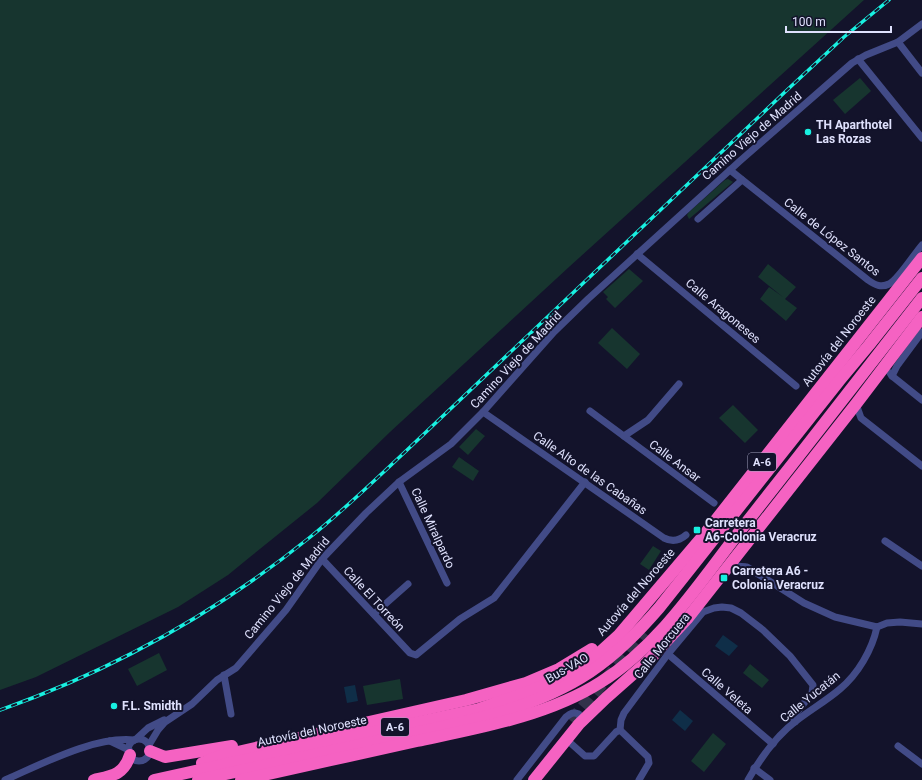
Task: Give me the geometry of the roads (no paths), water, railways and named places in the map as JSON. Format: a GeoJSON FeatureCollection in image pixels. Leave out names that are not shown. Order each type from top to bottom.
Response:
{"type":"FeatureCollection","features":[{"type":"Feature","properties":{"kind":"highway","name":"Autovía del Noroeste"},"geometry":{"type":"LineString","coordinates":[[154,780],[479,709],[526,694],[562,677],[597,655],[619,635],[704,535],[922,258]]}},
{"type":"Feature","properties":{"kind":"highway","name":"Bus-VAO"},"geometry":{"type":"LineString","coordinates":[[198,780],[481,718],[535,700],[565,687],[591,671],[626,643],[647,622],[922,278]]}},
{"type":"Feature","properties":{"kind":"highway","name":"A-6"},"geometry":{"type":"LineString","coordinates":[[241,780],[492,724],[530,714],[574,696],[600,683],[626,665],[643,649],[689,597],[922,298]]}},
{"type":"Feature","properties":{"kind":"highway"},"geometry":{"type":"LineString","coordinates":[[524,780],[575,722],[606,698],[658,652],[687,619],[886,366],[922,317]]}},
{"type":"Feature","properties":{"kind":"highway"},"geometry":{"type":"LineString","coordinates":[[645,633],[673,602],[843,383],[869,345]]}},
{"type":"Feature","properties":{"kind":"highway"},"geometry":{"type":"LineString","coordinates":[[274,780],[497,730],[544,716],[587,698],[628,672],[661,641],[690,606],[748,521]]}},
{"type":"Feature","properties":{"kind":"highway"},"geometry":{"type":"LineString","coordinates":[[202,763],[220,756],[466,700],[526,683],[559,669],[592,649],[609,636],[619,635]]}},
{"type":"Feature","properties":{"kind":"highway"},"geometry":{"type":"LineString","coordinates":[[534,780],[566,739],[575,722]]}},
{"type":"Feature","properties":{"kind":"highway"},"geometry":{"type":"LineString","coordinates":[[150,748],[165,757],[223,747],[289,740]]}},
{"type":"Feature","properties":{"kind":"highway"},"geometry":{"type":"LineString","coordinates":[[94,780],[111,776],[119,772],[126,766],[129,752]]}},
{"type":"Feature","properties":{"kind":"street","name":"Camino Viejo de Madrid"},"geometry":{"type":"LineString","coordinates":[[150,748],[161,726],[192,704],[209,686],[236,668],[286,610],[322,559],[366,513],[399,482],[451,444],[483,412],[554,332],[637,254],[842,71],[858,59],[898,42],[922,24]]}},
{"type":"Feature","properties":{"kind":"street"},"geometry":{"type":"LineString","coordinates":[[898,42],[922,73]]}},
{"type":"Feature","properties":{"kind":"street"},"geometry":{"type":"LineString","coordinates":[[858,59],[922,138]]}},
{"type":"Feature","properties":{"kind":"street","name":"Calle de López Santos"},"geometry":{"type":"LineString","coordinates":[[730,170],[877,286],[885,286],[892,282],[922,245]]}},
{"type":"Feature","properties":{"kind":"street"},"geometry":{"type":"LineString","coordinates":[[698,219],[742,180]]}},
{"type":"Feature","properties":{"kind":"street","name":"Calle Aragoneses"},"geometry":{"type":"LineString","coordinates":[[637,254],[796,386]]}},
{"type":"Feature","properties":{"kind":"street"},"geometry":{"type":"LineString","coordinates":[[892,376],[897,366],[922,332]]}},
{"type":"Feature","properties":{"kind":"street"},"geometry":{"type":"LineString","coordinates":[[886,366],[892,376],[922,400]]}},
{"type":"Feature","properties":{"kind":"street"},"geometry":{"type":"LineString","coordinates":[[624,436],[648,420],[679,384]]}},
{"type":"Feature","properties":{"kind":"street"},"geometry":{"type":"LineString","coordinates":[[856,404],[861,418],[922,466]]}},
{"type":"Feature","properties":{"kind":"street","name":"Calle Ansar"},"geometry":{"type":"LineString","coordinates":[[590,411],[714,503]]}},
{"type":"Feature","properties":{"kind":"street","name":"Calle Alto de las Cabañas"},"geometry":{"type":"LineString","coordinates":[[483,412],[664,538],[678,540],[686,535]]}},
{"type":"Feature","properties":{"kind":"street"},"geometry":{"type":"LineString","coordinates":[[845,418],[861,418]]}},
{"type":"Feature","properties":{"kind":"street","name":"Calle Miralpardo"},"geometry":{"type":"LineString","coordinates":[[399,482],[447,583]]}},
{"type":"Feature","properties":{"kind":"street","name":"Calle El Torreón"},"geometry":{"type":"LineString","coordinates":[[322,559],[410,653],[414,655],[418,654],[460,619],[494,598],[584,482]]}},
{"type":"Feature","properties":{"kind":"street"},"geometry":{"type":"LineString","coordinates":[[885,541],[922,566]]}},
{"type":"Feature","properties":{"kind":"street"},"geometry":{"type":"LineString","coordinates":[[745,546],[742,556],[747,567]]}},
{"type":"Feature","properties":{"kind":"street"},"geometry":{"type":"LineString","coordinates":[[717,581],[733,567],[747,567],[804,603],[835,617],[877,627],[887,623],[900,622],[922,624]]}},
{"type":"Feature","properties":{"kind":"street"},"geometry":{"type":"LineString","coordinates":[[374,614],[408,584]]}},
{"type":"Feature","properties":{"kind":"street","name":"Calle Morcuera"},"geometry":{"type":"LineString","coordinates":[[620,730],[621,720],[624,713],[668,654],[703,612],[722,607],[731,608],[741,613],[763,630],[790,656],[812,685],[812,694],[793,717],[795,722]]}},
{"type":"Feature","properties":{"kind":"street","name":"Calle Yucatán"},"geometry":{"type":"LineString","coordinates":[[748,780],[754,768],[773,744],[795,722],[841,688],[854,675],[866,657],[874,639],[877,627]]}},
{"type":"Feature","properties":{"kind":"street","name":"Calle Veleta"},"geometry":{"type":"LineString","coordinates":[[668,654],[773,744]]}},
{"type":"Feature","properties":{"kind":"street"},"geometry":{"type":"LineString","coordinates":[[224,675],[230,714]]}},
{"type":"Feature","properties":{"kind":"street"},"geometry":{"type":"LineString","coordinates":[[517,780],[566,717],[575,712],[579,714],[580,718],[575,722]]}},
{"type":"Feature","properties":{"kind":"street","name":"Camino Viejo de Madrid"},"geometry":{"type":"LineString","coordinates":[[134,740],[148,728],[172,717]]}},
{"type":"Feature","properties":{"kind":"street"},"geometry":{"type":"LineString","coordinates":[[566,739],[585,756],[589,757],[594,756],[616,732],[620,730],[648,757],[649,763],[639,780]]}},
{"type":"Feature","properties":{"kind":"street"},"geometry":{"type":"LineString","coordinates":[[5,780],[92,744],[110,742],[119,739],[143,740],[150,748],[146,758],[136,760],[129,752],[110,742]]}},
{"type":"Feature","properties":{"kind":"street"},"geometry":{"type":"LineString","coordinates":[[129,752],[130,744],[134,740]]}},
{"type":"Feature","properties":{"kind":"street"},"geometry":{"type":"LineString","coordinates":[[898,746],[922,764]]}},
{"type":"Feature","properties":{"kind":"street"},"geometry":{"type":"LineString","coordinates":[[754,768],[770,780]]}},
{"type":"Feature","properties":{"kind":"water"},"geometry":{"type":"Polygon","coordinates":[[[723,635],[738,646],[729,656],[715,646],[723,635]]]}},
{"type":"Feature","properties":{"kind":"water"},"geometry":{"type":"Polygon","coordinates":[[[355,685],[358,701],[347,703],[344,687],[355,685]]]}},
{"type":"Feature","properties":{"kind":"water"},"geometry":{"type":"Polygon","coordinates":[[[680,710],[693,721],[685,731],[672,720],[680,710]]]}},
{"type":"Feature","properties":{"kind":"tunnel"},"geometry":{"type":"LineString","coordinates":[[571,721],[645,633]]}},
{"type":"Feature","properties":{"kind":"railway"},"geometry":{"type":"LineString","coordinates":[[0,710],[82,677],[162,637],[238,591],[322,528],[786,91],[844,37],[889,0]]}},
{"type":"Feature","properties":{"kind":"place","name":"TH Aparthotel Las Rozas"},"geometry":{"type":"Point","coordinates":[808,132]}},
{"type":"Feature","properties":{"kind":"place","name":"Carretera A6-Colonia Veracruz"},"geometry":{"type":"Point","coordinates":[697,530]}},
{"type":"Feature","properties":{"kind":"place","name":"Carretera A6 - Colonia Veracruz"},"geometry":{"type":"Point","coordinates":[724,578]}},
{"type":"Feature","properties":{"kind":"place","name":"F.L. Smidth"},"geometry":{"type":"Point","coordinates":[114,706]}}]}
